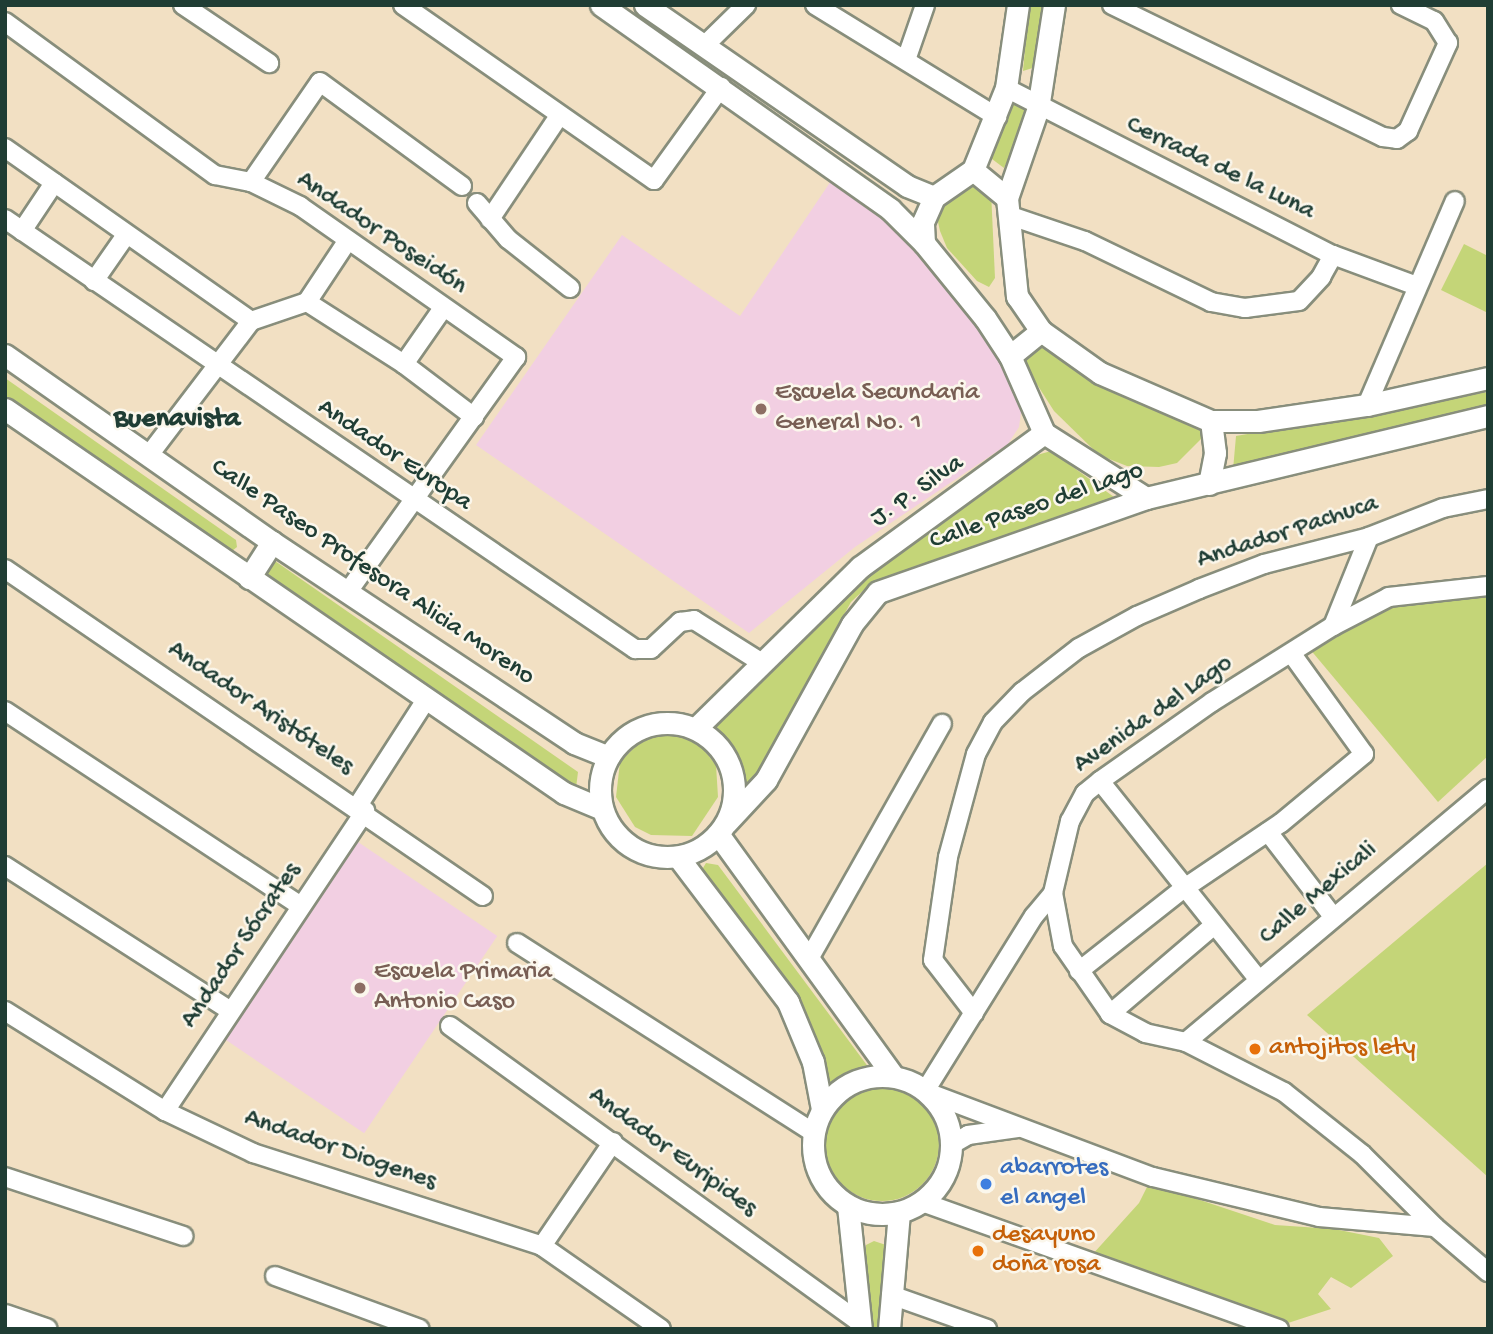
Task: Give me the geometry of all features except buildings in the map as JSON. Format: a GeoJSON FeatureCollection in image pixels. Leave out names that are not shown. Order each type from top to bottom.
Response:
{"type":"FeatureCollection","features":[{"type":"Feature","properties":{"kind":"street"},"geometry":{"type":"LineString","coordinates":[[183,5],[269,63]]}},
{"type":"Feature","properties":{"kind":"street"},"geometry":{"type":"LineString","coordinates":[[403,5],[654,180],[721,88]]}},
{"type":"Feature","properties":{"kind":"street"},"geometry":{"type":"LineString","coordinates":[[601,5],[890,209],[924,243],[985,318],[1010,356],[1044,433],[1146,498]]}},
{"type":"Feature","properties":{"kind":"street"},"geometry":{"type":"LineString","coordinates":[[645,5],[883,171],[934,197]]}},
{"type":"Feature","properties":{"kind":"street"},"geometry":{"type":"LineString","coordinates":[[704,46],[746,5]]}},
{"type":"Feature","properties":{"kind":"street"},"geometry":{"type":"LineString","coordinates":[[815,5],[997,117]]}},
{"type":"Feature","properties":{"kind":"street"},"geometry":{"type":"LineString","coordinates":[[906,60],[925,5]]}},
{"type":"Feature","properties":{"kind":"street"},"geometry":{"type":"LineString","coordinates":[[924,243],[923,222],[934,197],[973,170],[997,117],[1006,88],[1018,5]]}},
{"type":"Feature","properties":{"kind":"street"},"geometry":{"type":"LineString","coordinates":[[1054,5],[1038,108],[1007,206],[1017,296],[1041,331],[1100,373],[1211,421],[1258,421],[1367,405],[1488,378]]}},
{"type":"Feature","properties":{"kind":"street"},"geometry":{"type":"LineString","coordinates":[[1112,5],[1383,137],[1397,139],[1408,131],[1448,43],[1434,21],[1401,5]]}},
{"type":"Feature","properties":{"kind":"street","name":"Andador Poseidón"},"geometry":{"type":"LineString","coordinates":[[5,22],[215,175],[251,182],[300,206],[516,357],[474,417]]}},
{"type":"Feature","properties":{"kind":"street"},"geometry":{"type":"LineString","coordinates":[[251,182],[318,82],[462,186]]}},
{"type":"Feature","properties":{"kind":"street","name":"Cerrada de la Luna"},"geometry":{"type":"LineString","coordinates":[[1006,88],[1038,108],[1333,255],[1417,286]]}},
{"type":"Feature","properties":{"kind":"street"},"geometry":{"type":"LineString","coordinates":[[490,219],[559,116]]}},
{"type":"Feature","properties":{"kind":"street"},"geometry":{"type":"LineString","coordinates":[[5,148],[251,321]]}},
{"type":"Feature","properties":{"kind":"street"},"geometry":{"type":"LineString","coordinates":[[973,170],[1007,206],[1211,302],[1245,308],[1299,301],[1321,277],[1333,255]]}},
{"type":"Feature","properties":{"kind":"street"},"geometry":{"type":"LineString","coordinates":[[22,231],[54,183]]}},
{"type":"Feature","properties":{"kind":"street"},"geometry":{"type":"LineString","coordinates":[[1367,405],[1455,201]]}},
{"type":"Feature","properties":{"kind":"street"},"geometry":{"type":"LineString","coordinates":[[477,203],[490,219],[570,288]]}},
{"type":"Feature","properties":{"kind":"street","name":"Andador Europa"},"geometry":{"type":"LineString","coordinates":[[5,219],[414,502],[635,649],[651,649],[680,622],[694,620],[759,661]]}},
{"type":"Feature","properties":{"kind":"street"},"geometry":{"type":"LineString","coordinates":[[94,281],[126,234]]}},
{"type":"Feature","properties":{"kind":"street"},"geometry":{"type":"LineString","coordinates":[[149,455],[218,368],[251,321],[307,302],[348,240]]}},
{"type":"Feature","properties":{"kind":"street"},"geometry":{"type":"LineString","coordinates":[[985,318],[1017,296]]}},
{"type":"Feature","properties":{"kind":"street"},"geometry":{"type":"LineString","coordinates":[[307,302],[404,364],[474,417],[348,592]]}},
{"type":"Feature","properties":{"kind":"street"},"geometry":{"type":"LineString","coordinates":[[404,364],[443,308]]}},
{"type":"Feature","properties":{"kind":"street"},"geometry":{"type":"LineString","coordinates":[[1010,356],[1041,331]]}},
{"type":"Feature","properties":{"kind":"street","name":"Calle Paseo Profesora Alicia Moreno"},"geometry":{"type":"LineString","coordinates":[[5,355],[272,542],[574,743],[608,757]]}},
{"type":"Feature","properties":{"kind":"street"},"geometry":{"type":"LineString","coordinates":[[5,409],[426,701],[564,793],[602,809]]}},
{"type":"Feature","properties":{"kind":"street","name":"Calle Paseo del Lago"},"geometry":{"type":"LineString","coordinates":[[722,829],[766,780],[852,624],[878,592],[1146,498],[1488,416]]}},
{"type":"Feature","properties":{"kind":"street"},"geometry":{"type":"LineString","coordinates":[[1209,484],[1215,453],[1211,421]]}},
{"type":"Feature","properties":{"kind":"street","name":"J. P. Silva"},"geometry":{"type":"LineString","coordinates":[[696,728],[759,661],[860,567],[1044,433]]}},
{"type":"Feature","properties":{"kind":"street","name":"Andador Pachuca"},"geometry":{"type":"LineString","coordinates":[[974,1013],[933,960],[960,804],[976,754],[993,722],[1022,692],[1079,648],[1137,616],[1264,564],[1369,537],[1443,508],[1488,499]]}},
{"type":"Feature","properties":{"kind":"street"},"geometry":{"type":"LineString","coordinates":[[1333,626],[1369,537]]}},
{"type":"Feature","properties":{"kind":"street"},"geometry":{"type":"LineString","coordinates":[[249,578],[272,542]]}},
{"type":"Feature","properties":{"kind":"street","name":"Andador Aristóteles"},"geometry":{"type":"LineString","coordinates":[[5,569],[361,809],[483,896]]}},
{"type":"Feature","properties":{"kind":"street","name":"Avenida del Lago"},"geometry":{"type":"LineString","coordinates":[[1488,586],[1407,592],[1333,626],[1212,702],[1100,781],[1085,793],[1070,821],[1053,893],[1063,946],[1110,1014],[1145,1032],[1186,1042],[1284,1091],[1363,1154],[1435,1227],[1488,1272]]}},
{"type":"Feature","properties":{"kind":"street"},"geometry":{"type":"LineString","coordinates":[[1079,971],[1183,889],[1274,827],[1364,754],[1292,654]]}},
{"type":"Feature","properties":{"kind":"street","name":"Andador Sócrates"},"geometry":{"type":"LineString","coordinates":[[165,1111],[229,1010],[301,906],[426,701]]}},
{"type":"Feature","properties":{"kind":"street"},"geometry":{"type":"LineString","coordinates":[[5,711],[301,906]]}},
{"type":"Feature","properties":{"kind":"street"},"geometry":{"type":"LineString","coordinates":[[659,723],[696,728],[720,748],[731,769],[735,792],[722,829],[702,848],[678,857],[639,851],[622,840],[602,809],[600,784],[608,757],[639,728],[659,723]]}},
{"type":"Feature","properties":{"kind":"street"},"geometry":{"type":"LineString","coordinates":[[810,957],[942,724]]}},
{"type":"Feature","properties":{"kind":"street"},"geometry":{"type":"LineString","coordinates":[[1100,781],[1183,889],[1258,979]]}},
{"type":"Feature","properties":{"kind":"street","name":"Calle Mexicali"},"geometry":{"type":"LineString","coordinates":[[1186,1042],[1332,915],[1488,789]]}},
{"type":"Feature","properties":{"kind":"street"},"geometry":{"type":"LineString","coordinates":[[1274,827],[1332,915]]}},
{"type":"Feature","properties":{"kind":"street"},"geometry":{"type":"LineString","coordinates":[[722,829],[893,1076],[927,1092],[1153,1177],[1289,1210],[1435,1227]]}},
{"type":"Feature","properties":{"kind":"street"},"geometry":{"type":"LineString","coordinates":[[678,857],[788,1002],[813,1062],[822,1109],[812,1150],[823,1182],[848,1206],[864,1213],[899,1212],[922,1202],[946,1171],[951,1145],[941,1108],[927,1092]]}},
{"type":"Feature","properties":{"kind":"street"},"geometry":{"type":"LineString","coordinates":[[5,866],[229,1010]]}},
{"type":"Feature","properties":{"kind":"street"},"geometry":{"type":"LineString","coordinates":[[927,1092],[974,1013],[1053,893]]}},
{"type":"Feature","properties":{"kind":"street"},"geometry":{"type":"LineString","coordinates":[[1110,1014],[1213,926]]}},
{"type":"Feature","properties":{"kind":"street"},"geometry":{"type":"LineString","coordinates":[[517,943],[814,1133]]}},
{"type":"Feature","properties":{"kind":"street","name":"Andador Diogenes"},"geometry":{"type":"LineString","coordinates":[[5,1011],[165,1111],[253,1153],[541,1246],[661,1329]]}},
{"type":"Feature","properties":{"kind":"street","name":"Andador Euripides"},"geometry":{"type":"LineString","coordinates":[[450,1026],[862,1326]]}},
{"type":"Feature","properties":{"kind":"street"},"geometry":{"type":"LineString","coordinates":[[822,1109],[853,1082],[893,1076]]}},
{"type":"Feature","properties":{"kind":"street"},"geometry":{"type":"LineString","coordinates":[[951,1145],[968,1135],[1022,1127]]}},
{"type":"Feature","properties":{"kind":"street"},"geometry":{"type":"LineString","coordinates":[[541,1246],[612,1142]]}},
{"type":"Feature","properties":{"kind":"street"},"geometry":{"type":"LineString","coordinates":[[5,1177],[183,1236]]}},
{"type":"Feature","properties":{"kind":"street"},"geometry":{"type":"LineString","coordinates":[[922,1202],[1279,1329]]}},
{"type":"Feature","properties":{"kind":"street"},"geometry":{"type":"LineString","coordinates":[[848,1206],[862,1326]]}},
{"type":"Feature","properties":{"kind":"street"},"geometry":{"type":"LineString","coordinates":[[889,1329],[899,1212]]}},
{"type":"Feature","properties":{"kind":"street"},"geometry":{"type":"LineString","coordinates":[[275,1276],[420,1329]]}},
{"type":"Feature","properties":{"kind":"street"},"geometry":{"type":"LineString","coordinates":[[891,1295],[987,1329]]}},
{"type":"Feature","properties":{"kind":"street"},"geometry":{"type":"LineString","coordinates":[[5,1315],[46,1329]]}},
{"type":"Feature","properties":{"kind":"shaded area","name":"Escuela Secundaria General No. 1"},"geometry":{"type":"Polygon","coordinates":[[[835,175],[879,207],[973,311],[1024,391],[1019,427],[1008,444],[855,547],[749,633],[476,445],[622,235],[740,316],[835,175]]]}},
{"type":"Feature","properties":{"kind":"shaded area","name":"Escuela Primaria Antonio Caso"},"geometry":{"type":"Polygon","coordinates":[[[358,842],[497,936],[364,1133],[225,1039],[358,842]]]}},
{"type":"Feature","properties":{"kind":"green space"},"geometry":{"type":"Polygon","coordinates":[[[1029,5],[1043,5],[1039,66],[1023,71],[1029,5]]]}},
{"type":"Feature","properties":{"kind":"green space"},"geometry":{"type":"Polygon","coordinates":[[[1012,94],[1033,108],[1004,168],[988,156],[1012,94]]]}},
{"type":"Feature","properties":{"kind":"green space"},"geometry":{"type":"Polygon","coordinates":[[[966,180],[991,191],[995,278],[989,287],[977,281],[947,248],[936,213],[945,193],[966,180]]]}},
{"type":"Feature","properties":{"kind":"green space"},"geometry":{"type":"Polygon","coordinates":[[[1464,244],[1488,256],[1488,313],[1441,290],[1464,244]]]}},
{"type":"Feature","properties":{"kind":"green space"},"geometry":{"type":"Polygon","coordinates":[[[1038,339],[1203,427],[1202,438],[1177,463],[1159,467],[1127,466],[1099,455],[1054,411],[1024,364],[1023,356],[1038,339]]]}},
{"type":"Feature","properties":{"kind":"green space"},"geometry":{"type":"Polygon","coordinates":[[[5,378],[236,540],[237,547],[227,555],[5,402],[5,378]]]}},
{"type":"Feature","properties":{"kind":"green space"},"geometry":{"type":"Polygon","coordinates":[[[1488,392],[1488,408],[1233,470],[1236,436],[1488,392]]]}},
{"type":"Feature","properties":{"kind":"green space"},"geometry":{"type":"Polygon","coordinates":[[[1051,451],[1114,497],[867,587],[851,602],[748,790],[728,743],[711,723],[831,596],[1030,457],[1051,451]]]}},
{"type":"Feature","properties":{"kind":"green space"},"geometry":{"type":"Polygon","coordinates":[[[275,561],[578,772],[576,788],[263,579],[267,566],[275,561]]]}},
{"type":"Feature","properties":{"kind":"green space"},"geometry":{"type":"Polygon","coordinates":[[[1488,589],[1488,756],[1438,802],[1309,648],[1400,595],[1488,589]]]}},
{"type":"Feature","properties":{"kind":"green space"},"geometry":{"type":"Polygon","coordinates":[[[663,732],[696,740],[716,765],[718,797],[692,836],[651,835],[635,827],[616,797],[620,762],[645,737],[663,732]]]}},
{"type":"Feature","properties":{"kind":"green space"},"geometry":{"type":"Polygon","coordinates":[[[706,863],[718,865],[872,1072],[858,1076],[827,1096],[814,1035],[700,873],[706,863]]]}},
{"type":"Feature","properties":{"kind":"green space"},"geometry":{"type":"Polygon","coordinates":[[[1488,863],[1488,1177],[1307,1015],[1488,863]]]}},
{"type":"Feature","properties":{"kind":"green space"},"geometry":{"type":"Polygon","coordinates":[[[882,1087],[904,1091],[923,1103],[935,1122],[939,1144],[935,1166],[923,1185],[904,1197],[882,1201],[860,1197],[841,1185],[829,1166],[825,1144],[829,1122],[841,1103],[860,1091],[882,1087]]]}},
{"type":"Feature","properties":{"kind":"green space"},"geometry":{"type":"Polygon","coordinates":[[[1149,1183],[1275,1225],[1334,1229],[1379,1238],[1393,1256],[1351,1288],[1331,1277],[1318,1294],[1331,1309],[1288,1323],[1092,1255],[1139,1203],[1149,1183]]]}},
{"type":"Feature","properties":{"kind":"green space"},"geometry":{"type":"Polygon","coordinates":[[[874,1241],[889,1246],[885,1329],[866,1329],[866,1245],[874,1241]]]}},
{"type":"Feature","properties":{"kind":"place","name":"Escuela Secundaria General No. 1"},"geometry":{"type":"Point","coordinates":[761,409]}},
{"type":"Feature","properties":{"kind":"place","name":"Escuela Primaria Antonio Caso"},"geometry":{"type":"Point","coordinates":[360,988]}},
{"type":"Feature","properties":{"kind":"place","name":"antojitos lety"},"geometry":{"type":"Point","coordinates":[1255,1049]}},
{"type":"Feature","properties":{"kind":"place","name":"abarrotes el angel"},"geometry":{"type":"Point","coordinates":[986,1184]}},
{"type":"Feature","properties":{"kind":"place","name":"desayuno doña rosa"},"geometry":{"type":"Point","coordinates":[978,1251]}},
{"type":"Feature","properties":{"kind":"district","name":"Buenavista"},"geometry":{"type":"Point","coordinates":[177,420]}}]}
